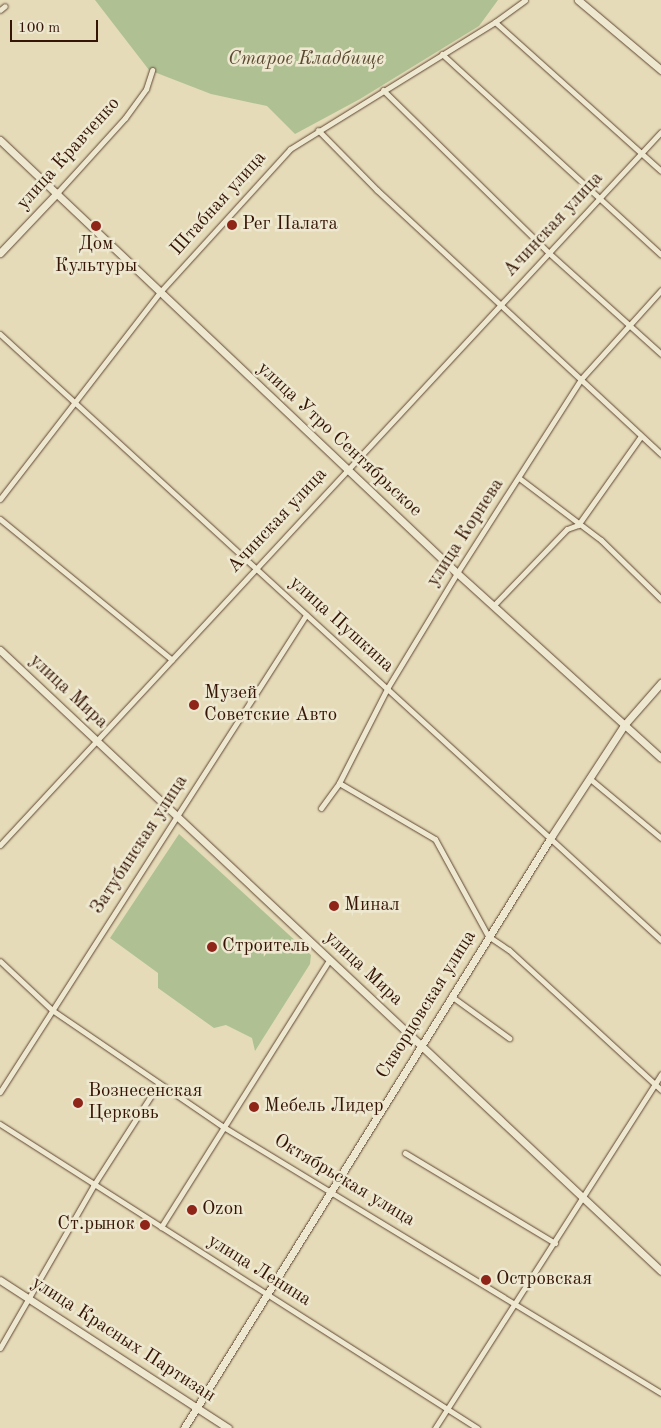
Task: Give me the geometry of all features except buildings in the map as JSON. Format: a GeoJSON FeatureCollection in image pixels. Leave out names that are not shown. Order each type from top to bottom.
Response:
{"type":"FeatureCollection","features":[{"type":"Feature","properties":{"kind":"street","name":"Штабная улица"},"geometry":{"type":"LineString","coordinates":[[0,499],[74,400],[160,292],[290,149],[495,22],[524,0]]}},
{"type":"Feature","properties":{"kind":"street"},"geometry":{"type":"LineString","coordinates":[[578,0],[661,70]]}},
{"type":"Feature","properties":{"kind":"street"},"geometry":{"type":"LineString","coordinates":[[0,10],[6,6]]}},
{"type":"Feature","properties":{"kind":"street"},"geometry":{"type":"LineString","coordinates":[[495,22],[661,171]]}},
{"type":"Feature","properties":{"kind":"street"},"geometry":{"type":"LineString","coordinates":[[442,54],[601,197],[661,255]]}},
{"type":"Feature","properties":{"kind":"street","name":"улица Кравченко"},"geometry":{"type":"LineString","coordinates":[[0,253],[125,118],[146,89],[152,70]]}},
{"type":"Feature","properties":{"kind":"street"},"geometry":{"type":"LineString","coordinates":[[383,90],[549,253],[661,354]]}},
{"type":"Feature","properties":{"kind":"street"},"geometry":{"type":"LineString","coordinates":[[318,130],[377,190],[502,304],[661,454]]}},
{"type":"Feature","properties":{"kind":"street","name":"Ачинская улица"},"geometry":{"type":"LineString","coordinates":[[0,845],[172,660],[255,566],[661,132]]}},
{"type":"Feature","properties":{"kind":"street","name":"улица Утро Сентябрьское"},"geometry":{"type":"LineString","coordinates":[[0,140],[457,573],[661,758]]}},
{"type":"Feature","properties":{"kind":"street","name":"улица Корнева"},"geometry":{"type":"LineString","coordinates":[[320,808],[339,783],[388,687],[457,573],[581,379],[661,290]]}},
{"type":"Feature","properties":{"kind":"street","name":"улица Пушкина"},"geometry":{"type":"LineString","coordinates":[[0,334],[255,566],[306,615],[388,687],[661,940]]}},
{"type":"Feature","properties":{"kind":"street"},"geometry":{"type":"LineString","coordinates":[[494,605],[567,529],[578,524],[641,436]]}},
{"type":"Feature","properties":{"kind":"street"},"geometry":{"type":"LineString","coordinates":[[519,478],[601,540],[661,599]]}},
{"type":"Feature","properties":{"kind":"street"},"geometry":{"type":"LineString","coordinates":[[0,519],[172,660]]}},
{"type":"Feature","properties":{"kind":"street","name":"Затубинская улица"},"geometry":{"type":"LineString","coordinates":[[0,1092],[306,615]]}},
{"type":"Feature","properties":{"kind":"street","name":"улица Мира"},"geometry":{"type":"LineString","coordinates":[[0,650],[661,1271]]}},
{"type":"Feature","properties":{"kind":"street","name":"Скворцовская улица"},"geometry":{"type":"LineString","coordinates":[[184,1428],[269,1294],[331,1190],[550,837],[625,724],[661,683]]}},
{"type":"Feature","properties":{"kind":"street"},"geometry":{"type":"LineString","coordinates":[[589,778],[661,838]]}},
{"type":"Feature","properties":{"kind":"street"},"geometry":{"type":"LineString","coordinates":[[339,783],[435,839],[488,936],[509,950],[661,1090]]}},
{"type":"Feature","properties":{"kind":"street"},"geometry":{"type":"LineString","coordinates":[[161,1228],[222,1126],[330,960]]}},
{"type":"Feature","properties":{"kind":"street","name":"Октябрьская улица"},"geometry":{"type":"LineString","coordinates":[[0,961],[52,1010],[222,1126],[331,1190],[661,1392]]}},
{"type":"Feature","properties":{"kind":"street"},"geometry":{"type":"LineString","coordinates":[[451,996],[509,1038]]}},
{"type":"Feature","properties":{"kind":"street"},"geometry":{"type":"LineString","coordinates":[[435,1428],[555,1243],[661,1074]]}},
{"type":"Feature","properties":{"kind":"street"},"geometry":{"type":"LineString","coordinates":[[0,1348],[93,1186],[159,1084]]}},
{"type":"Feature","properties":{"kind":"street","name":"улица Ленина"},"geometry":{"type":"LineString","coordinates":[[0,1124],[93,1186],[269,1294],[477,1428]]}},
{"type":"Feature","properties":{"kind":"street"},"geometry":{"type":"LineString","coordinates":[[405,1153],[555,1243]]}},
{"type":"Feature","properties":{"kind":"street","name":"улица Красных Партизан"},"geometry":{"type":"LineString","coordinates":[[0,1280],[228,1428]]}},
{"type":"Feature","properties":{"kind":"green space","name":"Старое Кладбище"},"geometry":{"type":"Polygon","coordinates":[[[95,0],[498,0],[479,26],[360,99],[295,134],[267,106],[211,94],[149,70],[95,0]]]}},
{"type":"Feature","properties":{"kind":"green space","name":"Строитель"},"geometry":{"type":"Polygon","coordinates":[[[179,834],[311,955],[310,964],[255,1051],[252,1038],[226,1025],[214,1028],[158,988],[158,973],[110,938],[179,834]]]}},
{"type":"Feature","properties":{"kind":"place","name":"Рег Палата"},"geometry":{"type":"Point","coordinates":[232,225]}},
{"type":"Feature","properties":{"kind":"place","name":"Дом Культуры"},"geometry":{"type":"Point","coordinates":[96,226]}},
{"type":"Feature","properties":{"kind":"place","name":"Музей Советские Авто"},"geometry":{"type":"Point","coordinates":[194,705]}},
{"type":"Feature","properties":{"kind":"place","name":"Минал"},"geometry":{"type":"Point","coordinates":[334,906]}},
{"type":"Feature","properties":{"kind":"place","name":"Строитель"},"geometry":{"type":"Point","coordinates":[212,947]}},
{"type":"Feature","properties":{"kind":"place","name":"Вознесенская Церковь"},"geometry":{"type":"Point","coordinates":[78,1103]}},
{"type":"Feature","properties":{"kind":"place","name":"Мебель Лидер"},"geometry":{"type":"Point","coordinates":[254,1107]}},
{"type":"Feature","properties":{"kind":"place","name":"Ozon"},"geometry":{"type":"Point","coordinates":[192,1210]}},
{"type":"Feature","properties":{"kind":"place","name":"Ст.рынок"},"geometry":{"type":"Point","coordinates":[145,1225]}},
{"type":"Feature","properties":{"kind":"place","name":"Островская"},"geometry":{"type":"Point","coordinates":[486,1280]}}]}
